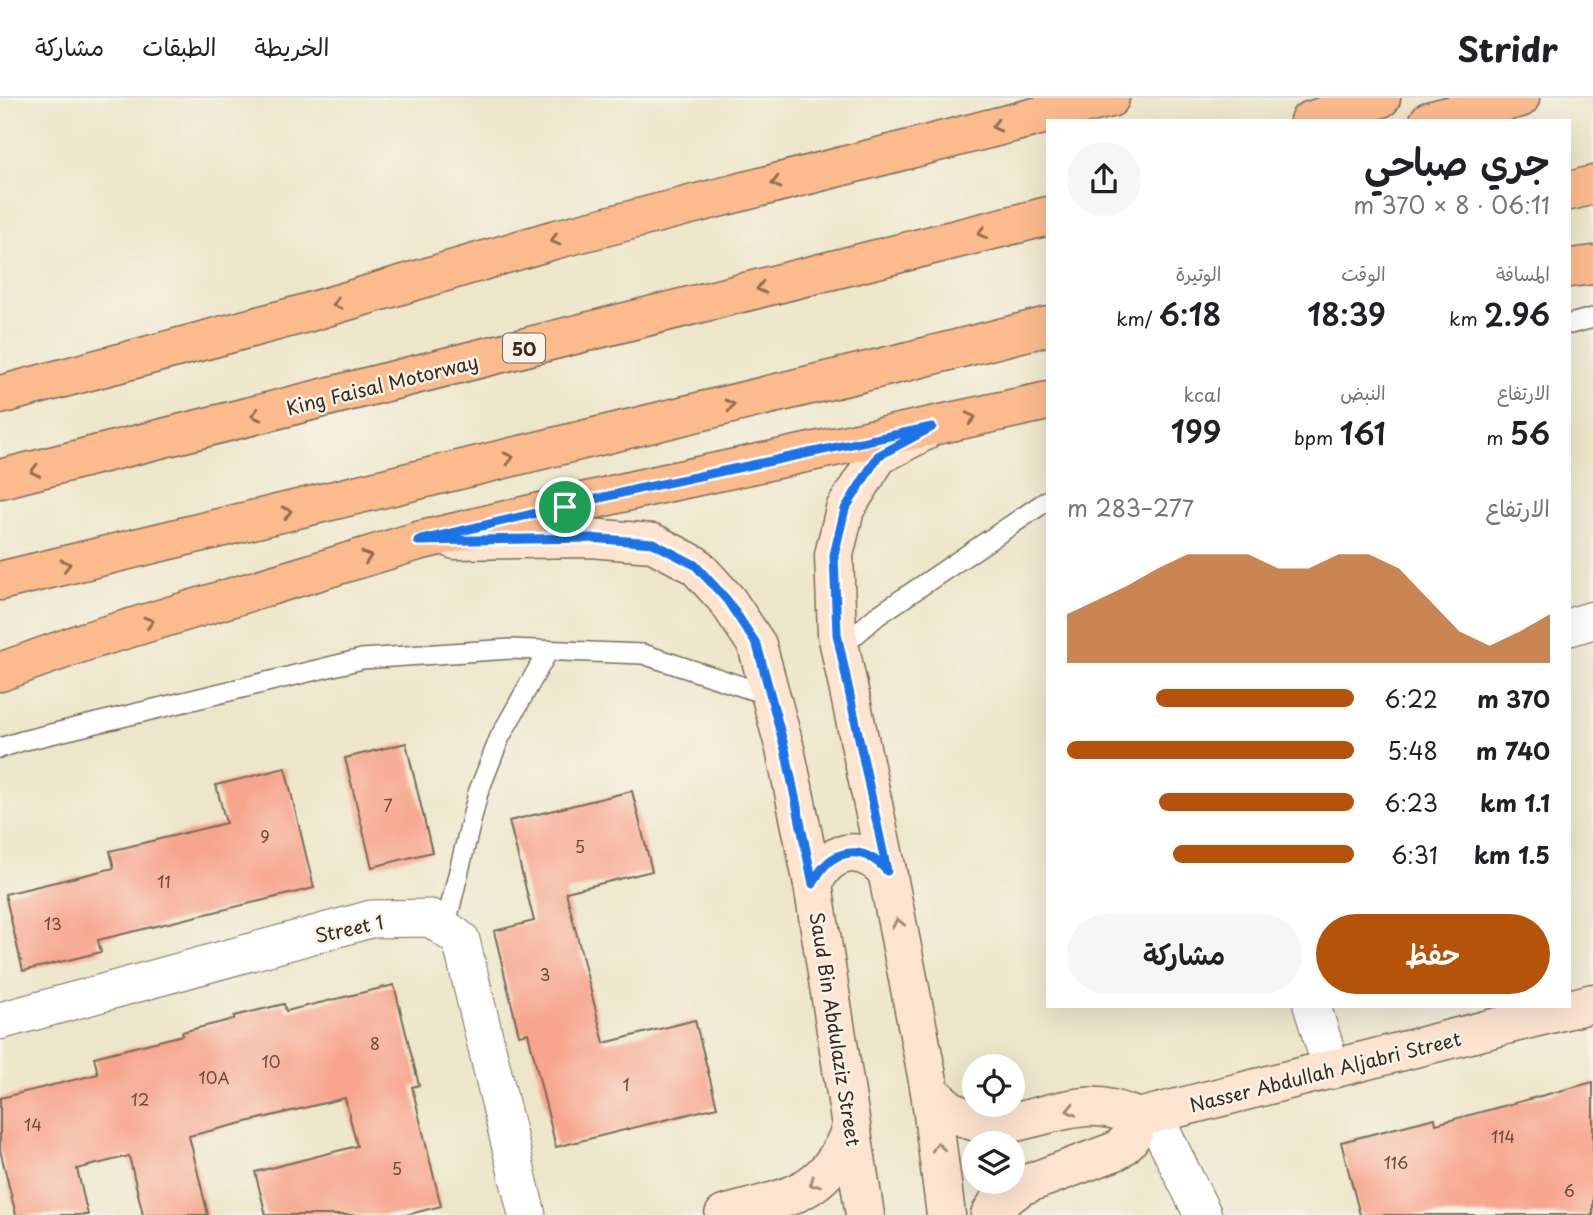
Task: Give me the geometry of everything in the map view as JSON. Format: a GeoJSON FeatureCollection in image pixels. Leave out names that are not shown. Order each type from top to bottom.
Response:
{"type":"FeatureCollection","features":[{"type":"Feature","properties":{"kind":"main road"},"geometry":{"type":"LineString","coordinates":[[0,395],[290,317],[553,240],[1110,98]]}},
{"type":"Feature","properties":{"kind":"main road"},"geometry":{"type":"LineString","coordinates":[[1315,119],[1381,98]]}},
{"type":"Feature","properties":{"kind":"main road"},"geometry":{"type":"LineString","coordinates":[[1437,119],[1520,98]]}},
{"type":"Feature","properties":{"kind":"main road"},"geometry":{"type":"LineString","coordinates":[[1571,191],[1593,185]]}},
{"type":"Feature","properties":{"kind":"main road","name":"King Faisal Motorway"},"geometry":{"type":"LineString","coordinates":[[0,480],[1046,217]]}},
{"type":"Feature","properties":{"kind":"main road"},"geometry":{"type":"LineString","coordinates":[[1571,268],[1593,265]]}},
{"type":"Feature","properties":{"kind":"main road"},"geometry":{"type":"LineString","coordinates":[[1571,282],[1593,277]]}},
{"type":"Feature","properties":{"kind":"main road"},"geometry":{"type":"LineString","coordinates":[[0,581],[1046,327]]}},
{"type":"Feature","properties":{"kind":"main road"},"geometry":{"type":"LineString","coordinates":[[905,362],[1046,342]]}},
{"type":"Feature","properties":{"kind":"main road"},"geometry":{"type":"LineString","coordinates":[[0,666],[418,541],[638,489],[1046,401]]}},
{"type":"Feature","properties":{"kind":"main road"},"geometry":{"type":"LineString","coordinates":[[932,427],[878,456],[845,509],[834,555],[837,634],[930,1091],[946,1215]]}},
{"type":"Feature","properties":{"kind":"main road","name":"Saud Bin Abdulaziz Street"},"geometry":{"type":"LineString","coordinates":[[418,541],[589,538],[653,543],[695,565],[727,600],[757,645],[785,749],[813,884],[865,1215]]}},
{"type":"Feature","properties":{"kind":"main road"},"geometry":{"type":"LineString","coordinates":[[0,672],[84,642]]}},
{"type":"Feature","properties":{"kind":"main road"},"geometry":{"type":"LineString","coordinates":[[813,884],[818,872],[827,862],[839,855],[866,855],[878,861],[887,871]]}},
{"type":"Feature","properties":{"kind":"main road","name":"Nasser Abdullah Aljabri Street"},"geometry":{"type":"LineString","coordinates":[[1145,1116],[1593,1003]]}},
{"type":"Feature","properties":{"kind":"main road"},"geometry":{"type":"LineString","coordinates":[[930,1091],[957,1115],[974,1123],[988,1125],[1003,1125],[1086,1107],[1102,1107],[1145,1116],[1132,1137],[1116,1152],[1021,1186],[997,1205],[990,1215]]}},
{"type":"Feature","properties":{"kind":"main road"},"geometry":{"type":"LineString","coordinates":[[724,1215],[786,1198],[821,1179],[845,1147],[851,1128]]}},
{"type":"Feature","properties":{"kind":"street"},"geometry":{"type":"LineString","coordinates":[[1571,627],[1593,621]]}},
{"type":"Feature","properties":{"kind":"street","name":"Street 1"},"geometry":{"type":"LineString","coordinates":[[0,1021],[371,919],[431,918],[445,928]]}},
{"type":"Feature","properties":{"kind":"street"},"geometry":{"type":"LineString","coordinates":[[445,928],[461,940],[527,1215]]}},
{"type":"Feature","properties":{"kind":"street"},"geometry":{"type":"LineString","coordinates":[[1313,1008],[1332,1070]]}},
{"type":"Feature","properties":{"kind":"street"},"geometry":{"type":"LineString","coordinates":[[1145,1116],[1203,1215]]}},
{"type":"Feature","properties":{"kind":"lane"},"geometry":{"type":"LineString","coordinates":[[1571,324],[1593,318]]}},
{"type":"Feature","properties":{"kind":"lane"},"geometry":{"type":"LineString","coordinates":[[840,648],[877,616],[1046,501]]}},
{"type":"Feature","properties":{"kind":"lane"},"geometry":{"type":"LineString","coordinates":[[0,748],[362,659],[510,649],[643,654],[771,696]]}},
{"type":"Feature","properties":{"kind":"lane"},"geometry":{"type":"LineString","coordinates":[[445,928],[478,793],[500,737],[548,651]]}},
{"type":"Feature","properties":{"kind":"building"},"geometry":{"type":"Polygon","coordinates":[[[406,743],[432,852],[372,867],[345,758],[406,743]]]}},
{"type":"Feature","properties":{"kind":"building"},"geometry":{"type":"Polygon","coordinates":[[[285,768],[314,888],[98,940],[101,952],[23,971],[5,894],[114,868],[110,851],[226,823],[216,785],[285,768]]]}},
{"type":"Feature","properties":{"kind":"building"},"geometry":{"type":"Polygon","coordinates":[[[632,791],[652,871],[566,892],[604,1043],[695,1020],[717,1107],[556,1147],[528,1033],[519,1035],[494,931],[534,921],[509,821],[632,791]]]}},
{"type":"Feature","properties":{"kind":"building"},"geometry":{"type":"Polygon","coordinates":[[[394,985],[419,1085],[412,1087],[441,1206],[406,1215],[266,1215],[255,1172],[357,1146],[345,1098],[189,1136],[208,1215],[143,1215],[129,1156],[77,1169],[88,1215],[16,1215],[0,1150],[0,1098],[98,1074],[94,1057],[183,1035],[182,1032],[234,1019],[234,1016],[284,1004],[286,1011],[394,985]]]}},
{"type":"Feature","properties":{"kind":"building"},"geometry":{"type":"Polygon","coordinates":[[[1593,1082],[1593,1215],[1360,1215],[1341,1142],[1435,1118],[1436,1124],[1593,1082]]]}},
{"type":"Feature","properties":{"kind":"route"},"geometry":{"type":"LineString","coordinates":[[932,427],[878,456],[845,509],[834,555],[837,634],[887,871],[878,861],[866,855],[839,855],[827,862],[818,872],[813,884],[785,749],[757,645],[727,600],[695,565],[653,543],[589,538],[418,541],[565,507],[932,427]]}}]}
